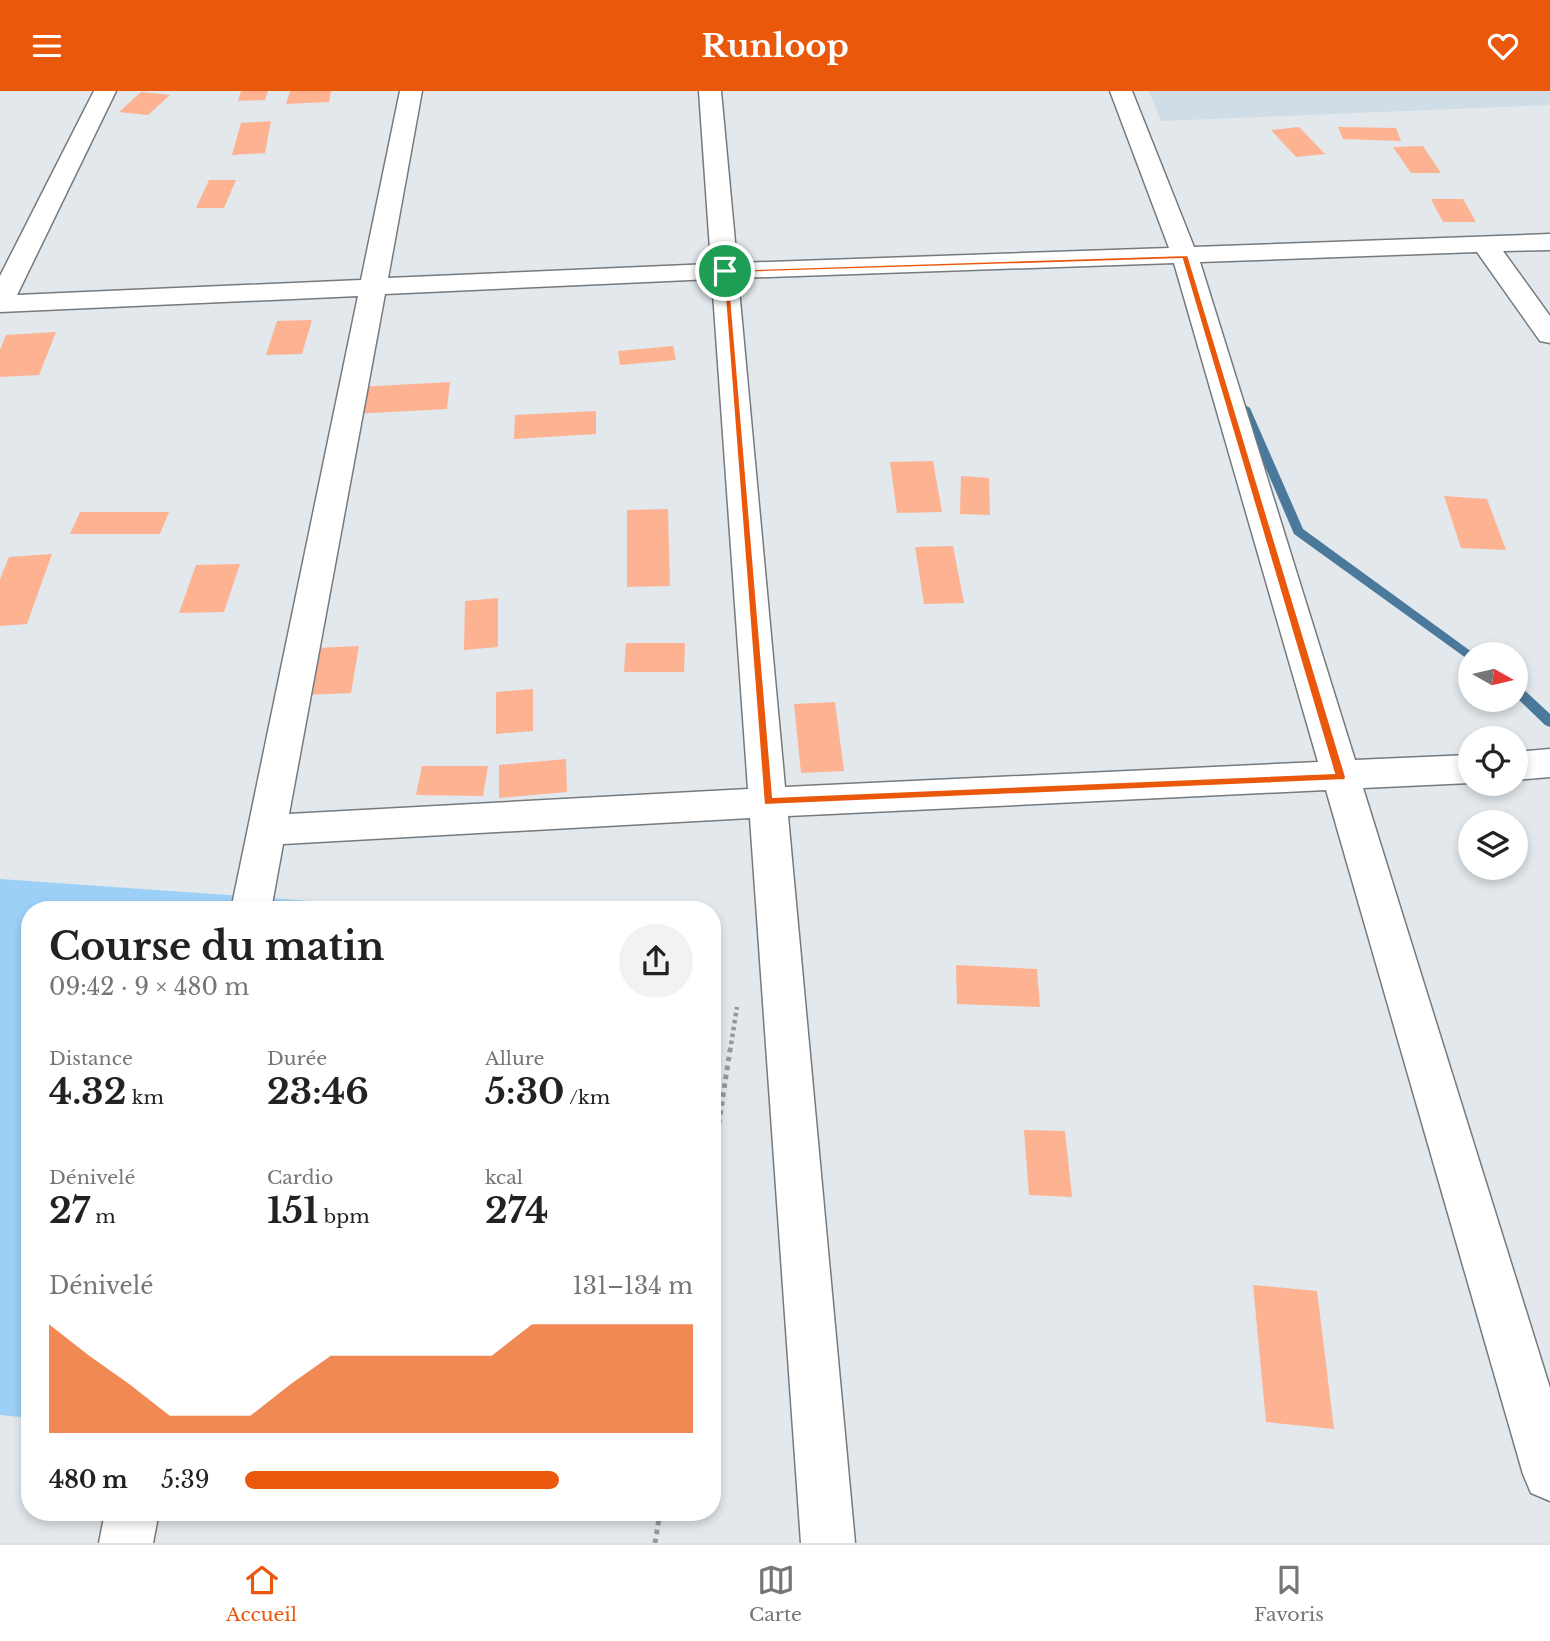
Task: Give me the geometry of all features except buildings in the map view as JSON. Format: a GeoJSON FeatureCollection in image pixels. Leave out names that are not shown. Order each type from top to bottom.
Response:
{"type":"FeatureCollection","features":[{"type":"Feature","properties":{"kind":"street"},"geometry":{"type":"LineString","coordinates":[[104,91],[0,304],[725,271],[1550,242]]}},
{"type":"Feature","properties":{"kind":"street"},"geometry":{"type":"LineString","coordinates":[[253,901],[411,91]]}},
{"type":"Feature","properties":{"kind":"street"},"geometry":{"type":"LineString","coordinates":[[710,91],[828,1543]]}},
{"type":"Feature","properties":{"kind":"street"},"geometry":{"type":"LineString","coordinates":[[1121,91],[1185,256],[1550,1474]]}},
{"type":"Feature","properties":{"kind":"street"},"geometry":{"type":"LineString","coordinates":[[1484,244],[1550,335]]}},
{"type":"Feature","properties":{"kind":"street"},"geometry":{"type":"LineString","coordinates":[[1528,765],[1550,763]]}},
{"type":"Feature","properties":{"kind":"street"},"geometry":{"type":"LineString","coordinates":[[266,830],[768,802],[1341,777],[1458,769]]}},
{"type":"Feature","properties":{"kind":"street"},"geometry":{"type":"LineString","coordinates":[[126,1543],[130,1521]]}},
{"type":"Feature","properties":{"kind":"path"},"geometry":{"type":"LineString","coordinates":[[655,1543],[659,1521]]}},
{"type":"Feature","properties":{"kind":"shaded area"},"geometry":{"type":"Polygon","coordinates":[[[1149,91],[1550,91],[1550,105],[1161,121],[1149,91]]]}},
{"type":"Feature","properties":{"kind":"shaded area"},"geometry":{"type":"Polygon","coordinates":[[[0,879],[311,901],[21,901],[21,1417],[0,1415],[0,879]]]}},
{"type":"Feature","properties":{"kind":"waterway"},"geometry":{"type":"LineString","coordinates":[[1245,408],[1298,531],[1458,646]]}},
{"type":"Feature","properties":{"kind":"waterway"},"geometry":{"type":"LineString","coordinates":[[1528,701],[1550,722]]}},
{"type":"Feature","properties":{"kind":"route"},"geometry":{"type":"LineString","coordinates":[[1185,256],[1341,777],[768,802],[725,271],[1185,256]]}}]}
